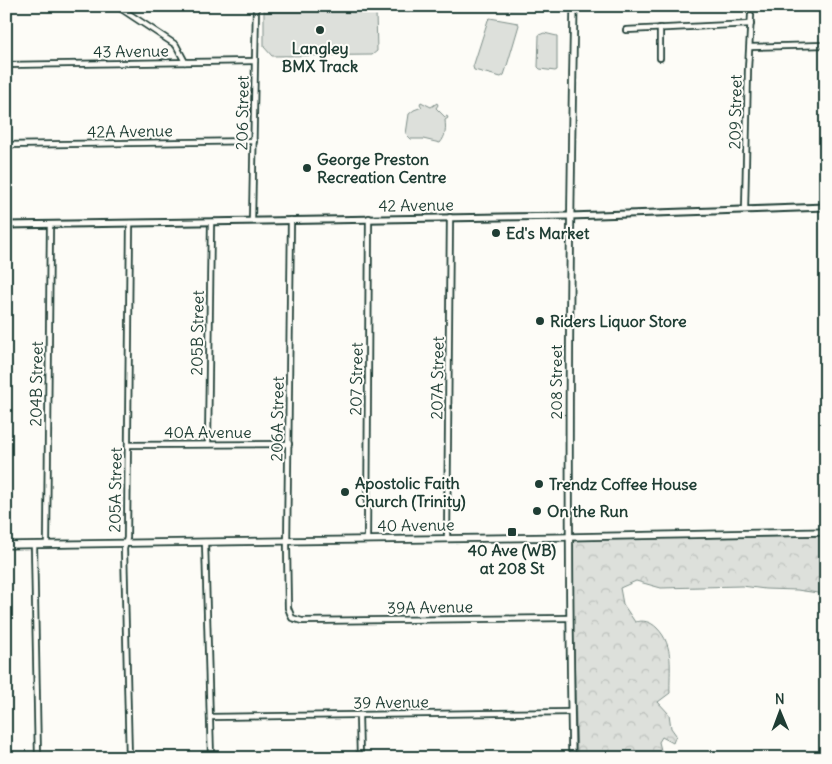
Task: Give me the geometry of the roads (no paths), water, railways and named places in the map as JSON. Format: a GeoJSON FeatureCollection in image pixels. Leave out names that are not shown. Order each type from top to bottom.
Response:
{"type":"FeatureCollection","features":[{"type":"Feature","properties":{"kind":"main road","name":"208 Street"},"geometry":{"type":"LineString","coordinates":[[572,758],[568,538],[570,216],[574,6]]}},
{"type":"Feature","properties":{"kind":"main road","name":"40 Avenue"},"geometry":{"type":"LineString","coordinates":[[6,545],[446,538],[568,538],[826,532]]}},
{"type":"Feature","properties":{"kind":"street"},"geometry":{"type":"LineString","coordinates":[[116,6],[176,45],[185,62]]}},
{"type":"Feature","properties":{"kind":"street","name":"206 Street"},"geometry":{"type":"LineString","coordinates":[[252,221],[256,6]]}},
{"type":"Feature","properties":{"kind":"street","name":"209 Street"},"geometry":{"type":"LineString","coordinates":[[745,210],[751,15]]}},
{"type":"Feature","properties":{"kind":"street"},"geometry":{"type":"LineString","coordinates":[[626,30],[751,24]]}},
{"type":"Feature","properties":{"kind":"street"},"geometry":{"type":"LineString","coordinates":[[660,28],[660,58]]}},
{"type":"Feature","properties":{"kind":"street"},"geometry":{"type":"LineString","coordinates":[[750,47],[826,44]]}},
{"type":"Feature","properties":{"kind":"street","name":"43 Avenue"},"geometry":{"type":"LineString","coordinates":[[6,65],[255,61]]}},
{"type":"Feature","properties":{"kind":"street","name":"42A Avenue"},"geometry":{"type":"LineString","coordinates":[[6,145],[254,141]]}},
{"type":"Feature","properties":{"kind":"street","name":"42 Avenue"},"geometry":{"type":"LineString","coordinates":[[6,225],[570,216],[826,207]]}},
{"type":"Feature","properties":{"kind":"street","name":"207A Street"},"geometry":{"type":"LineString","coordinates":[[446,538],[450,217]]}},
{"type":"Feature","properties":{"kind":"street","name":"207 Street"},"geometry":{"type":"LineString","coordinates":[[367,540],[369,218]]}},
{"type":"Feature","properties":{"kind":"street","name":"206A Street"},"geometry":{"type":"LineString","coordinates":[[291,220],[287,541],[288,608],[292,618]]}},
{"type":"Feature","properties":{"kind":"street","name":"205B Street"},"geometry":{"type":"LineString","coordinates":[[208,444],[210,222]]}},
{"type":"Feature","properties":{"kind":"street","name":"205A Street"},"geometry":{"type":"LineString","coordinates":[[129,758],[124,549],[126,543],[128,445],[130,223]]}},
{"type":"Feature","properties":{"kind":"street","name":"204B Street"},"geometry":{"type":"LineString","coordinates":[[47,544],[50,225]]}},
{"type":"Feature","properties":{"kind":"street","name":"40A Avenue"},"geometry":{"type":"LineString","coordinates":[[128,445],[289,444]]}},
{"type":"Feature","properties":{"kind":"street"},"geometry":{"type":"LineString","coordinates":[[205,542],[211,758]]}},
{"type":"Feature","properties":{"kind":"street"},"geometry":{"type":"LineString","coordinates":[[34,545],[38,758]]}},
{"type":"Feature","properties":{"kind":"street","name":"39A Avenue"},"geometry":{"type":"LineString","coordinates":[[292,618],[302,621],[569,618]]}},
{"type":"Feature","properties":{"kind":"street","name":"39 Avenue"},"geometry":{"type":"LineString","coordinates":[[210,717],[571,712]]}},
{"type":"Feature","properties":{"kind":"street"},"geometry":{"type":"LineString","coordinates":[[359,715],[360,758]]}},
{"type":"Feature","properties":{"kind":"place","name":"Langley BMX Track"},"geometry":{"type":"Point","coordinates":[320,30]}},
{"type":"Feature","properties":{"kind":"place","name":"George Preston Recreation Centre"},"geometry":{"type":"Point","coordinates":[307,168]}},
{"type":"Feature","properties":{"kind":"place","name":"Ed's Market"},"geometry":{"type":"Point","coordinates":[496,233]}},
{"type":"Feature","properties":{"kind":"place","name":"Riders Liquor Store"},"geometry":{"type":"Point","coordinates":[540,321]}},
{"type":"Feature","properties":{"kind":"place","name":"Trendz Coffee House"},"geometry":{"type":"Point","coordinates":[539,484]}},
{"type":"Feature","properties":{"kind":"place","name":"Apostolic Faith Church (Trinity)"},"geometry":{"type":"Point","coordinates":[345,492]}},
{"type":"Feature","properties":{"kind":"place","name":"On the Run"},"geometry":{"type":"Point","coordinates":[537,511]}},
{"type":"Feature","properties":{"kind":"place","name":"40 Ave (WB) at 208 St"},"geometry":{"type":"Point","coordinates":[512,532]}}]}
